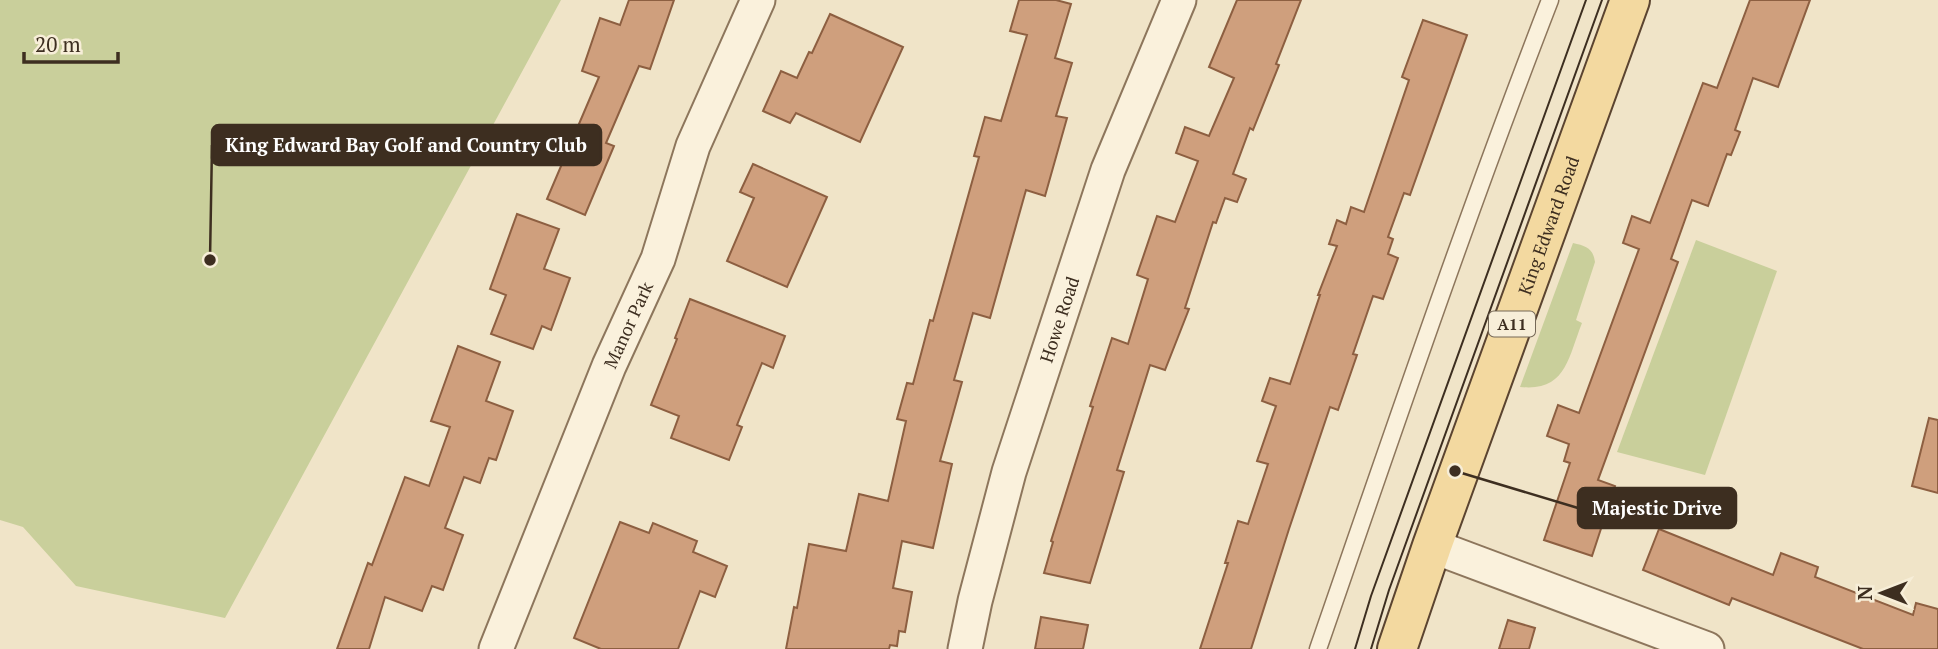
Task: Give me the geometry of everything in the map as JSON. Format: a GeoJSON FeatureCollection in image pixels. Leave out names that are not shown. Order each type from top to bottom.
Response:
{"type":"FeatureCollection","features":[{"type":"Feature","properties":{"kind":"main road","name":"King Edward Road"},"geometry":{"type":"LineString","coordinates":[[1397,649],[1630,0]]}},
{"type":"Feature","properties":{"kind":"street","name":"Manor Park"},"geometry":{"type":"LineString","coordinates":[[496,649],[609,366],[659,259],[693,146],[758,0]]}},
{"type":"Feature","properties":{"kind":"street","name":"Howe Road"},"geometry":{"type":"LineString","coordinates":[[965,649],[1009,472],[1108,170],[1180,0]]}},
{"type":"Feature","properties":{"kind":"street"},"geometry":{"type":"LineString","coordinates":[[1432,546],[1707,649]]}},
{"type":"Feature","properties":{"kind":"lane"},"geometry":{"type":"LineString","coordinates":[[1318,649],[1390,441],[1550,0]]}},
{"type":"Feature","properties":{"kind":"green space"},"geometry":{"type":"Polygon","coordinates":[[[0,0],[561,0],[225,618],[76,586],[23,527],[0,520],[0,0]]]}},
{"type":"Feature","properties":{"kind":"green space"},"geometry":{"type":"Polygon","coordinates":[[[1696,240],[1777,271],[1705,475],[1617,452],[1696,240]]]}},
{"type":"Feature","properties":{"kind":"green space"},"geometry":{"type":"Polygon","coordinates":[[[1573,243],[1588,248],[1595,262],[1576,320],[1582,323],[1573,348],[1563,370],[1556,378],[1535,387],[1520,387],[1573,243]]]}},
{"type":"Feature","properties":{"kind":"building"},"geometry":{"type":"Polygon","coordinates":[[[629,0],[674,0],[650,69],[639,66],[606,143],[614,146],[585,215],[547,199],[599,77],[582,71],[600,18],[620,25],[629,0]]]}},
{"type":"Feature","properties":{"kind":"building"},"geometry":{"type":"Polygon","coordinates":[[[1019,0],[1056,0],[1071,4],[1055,58],[1072,63],[1056,116],[1067,118],[1045,196],[1026,190],[990,318],[973,313],[954,380],[962,382],[940,461],[952,464],[933,548],[902,541],[893,588],[912,592],[905,632],[899,631],[897,646],[890,645],[889,649],[786,649],[809,544],[846,551],[859,494],[888,501],[906,421],[897,419],[907,383],[913,384],[930,320],[933,321],[979,157],[974,156],[985,117],[1001,121],[1027,35],[1010,31],[1019,0]]]}},
{"type":"Feature","properties":{"kind":"building"},"geometry":{"type":"Polygon","coordinates":[[[1237,0],[1301,0],[1276,64],[1279,65],[1253,130],[1250,128],[1233,174],[1246,179],[1237,202],[1225,198],[1216,223],[1213,222],[1185,308],[1189,309],[1165,370],[1150,365],[1117,470],[1124,472],[1090,583],[1044,573],[1053,542],[1051,541],[1093,407],[1090,406],[1112,338],[1128,344],[1148,279],[1137,275],[1157,216],[1175,222],[1198,161],[1176,153],[1185,127],[1209,136],[1234,78],[1209,67],[1237,0]]]}},
{"type":"Feature","properties":{"kind":"building"},"geometry":{"type":"Polygon","coordinates":[[[1750,0],[1810,0],[1778,87],[1753,78],[1735,130],[1740,132],[1731,155],[1727,154],[1708,206],[1692,200],[1671,259],[1678,262],[1598,480],[1615,486],[1592,556],[1544,540],[1570,463],[1564,461],[1569,444],[1547,436],[1558,405],[1579,413],[1639,249],[1623,243],[1632,216],[1650,223],[1703,83],[1717,88],[1750,0]]]}},
{"type":"Feature","properties":{"kind":"building"},"geometry":{"type":"Polygon","coordinates":[[[830,14],[903,47],[860,142],[796,113],[790,123],[763,111],[781,71],[797,78],[830,14]]]}},
{"type":"Feature","properties":{"kind":"building"},"geometry":{"type":"Polygon","coordinates":[[[1423,20],[1467,35],[1410,195],[1404,193],[1388,237],[1393,239],[1388,254],[1398,258],[1383,299],[1373,296],[1338,410],[1330,407],[1251,649],[1200,649],[1228,563],[1225,563],[1238,521],[1248,524],[1268,464],[1257,461],[1276,406],[1262,401],[1270,378],[1290,384],[1318,295],[1337,246],[1329,244],[1337,220],[1346,224],[1351,207],[1364,212],[1409,80],[1402,77],[1423,20]]]}},
{"type":"Feature","properties":{"kind":"building"},"geometry":{"type":"Polygon","coordinates":[[[753,164],[827,197],[787,287],[727,261],[754,198],[740,192],[753,164]]]}},
{"type":"Feature","properties":{"kind":"building"},"geometry":{"type":"Polygon","coordinates":[[[517,214],[559,229],[544,269],[570,278],[551,330],[542,326],[533,349],[491,334],[506,295],[490,289],[517,214]]]}},
{"type":"Feature","properties":{"kind":"building"},"geometry":{"type":"Polygon","coordinates":[[[690,299],[785,336],[773,368],[762,363],[737,425],[742,427],[729,460],[671,438],[679,416],[651,405],[690,299]]]}},
{"type":"Feature","properties":{"kind":"building"},"geometry":{"type":"Polygon","coordinates":[[[458,346],[500,362],[486,401],[513,411],[496,460],[489,458],[480,483],[464,477],[445,528],[463,535],[443,590],[432,586],[422,611],[385,597],[369,649],[337,649],[368,563],[372,565],[405,477],[429,486],[450,427],[431,421],[458,346]]]}},
{"type":"Feature","properties":{"kind":"building"},"geometry":{"type":"Polygon","coordinates":[[[1929,418],[1938,420],[1938,493],[1912,486],[1929,418]]]}},
{"type":"Feature","properties":{"kind":"building"},"geometry":{"type":"Polygon","coordinates":[[[620,522],[649,533],[653,523],[697,541],[693,552],[727,566],[715,597],[700,591],[678,649],[601,649],[574,638],[620,522]]]}},
{"type":"Feature","properties":{"kind":"building"},"geometry":{"type":"Polygon","coordinates":[[[1659,529],[1773,575],[1781,553],[1818,567],[1815,577],[1913,615],[1916,603],[1938,609],[1938,649],[1863,649],[1732,598],[1729,605],[1643,570],[1659,529]]]}},
{"type":"Feature","properties":{"kind":"building"},"geometry":{"type":"Polygon","coordinates":[[[1041,617],[1088,625],[1083,649],[1035,649],[1041,617]]]}},
{"type":"Feature","properties":{"kind":"building"},"geometry":{"type":"Polygon","coordinates":[[[1508,620],[1535,628],[1529,649],[1499,649],[1508,620]]]}},
{"type":"Feature","properties":{"kind":"tram line"},"geometry":{"type":"LineString","coordinates":[[1355,649],[1371,596],[1586,0]]}},
{"type":"Feature","properties":{"kind":"tram line"},"geometry":{"type":"LineString","coordinates":[[1371,649],[1389,590],[1602,0]]}},
{"type":"Feature","properties":{"kind":"place","name":"King Edward Bay Golf and Country Club"},"geometry":{"type":"Point","coordinates":[210,260]}},
{"type":"Feature","properties":{"kind":"place","name":"Majestic Drive"},"geometry":{"type":"Point","coordinates":[1455,471]}}]}
